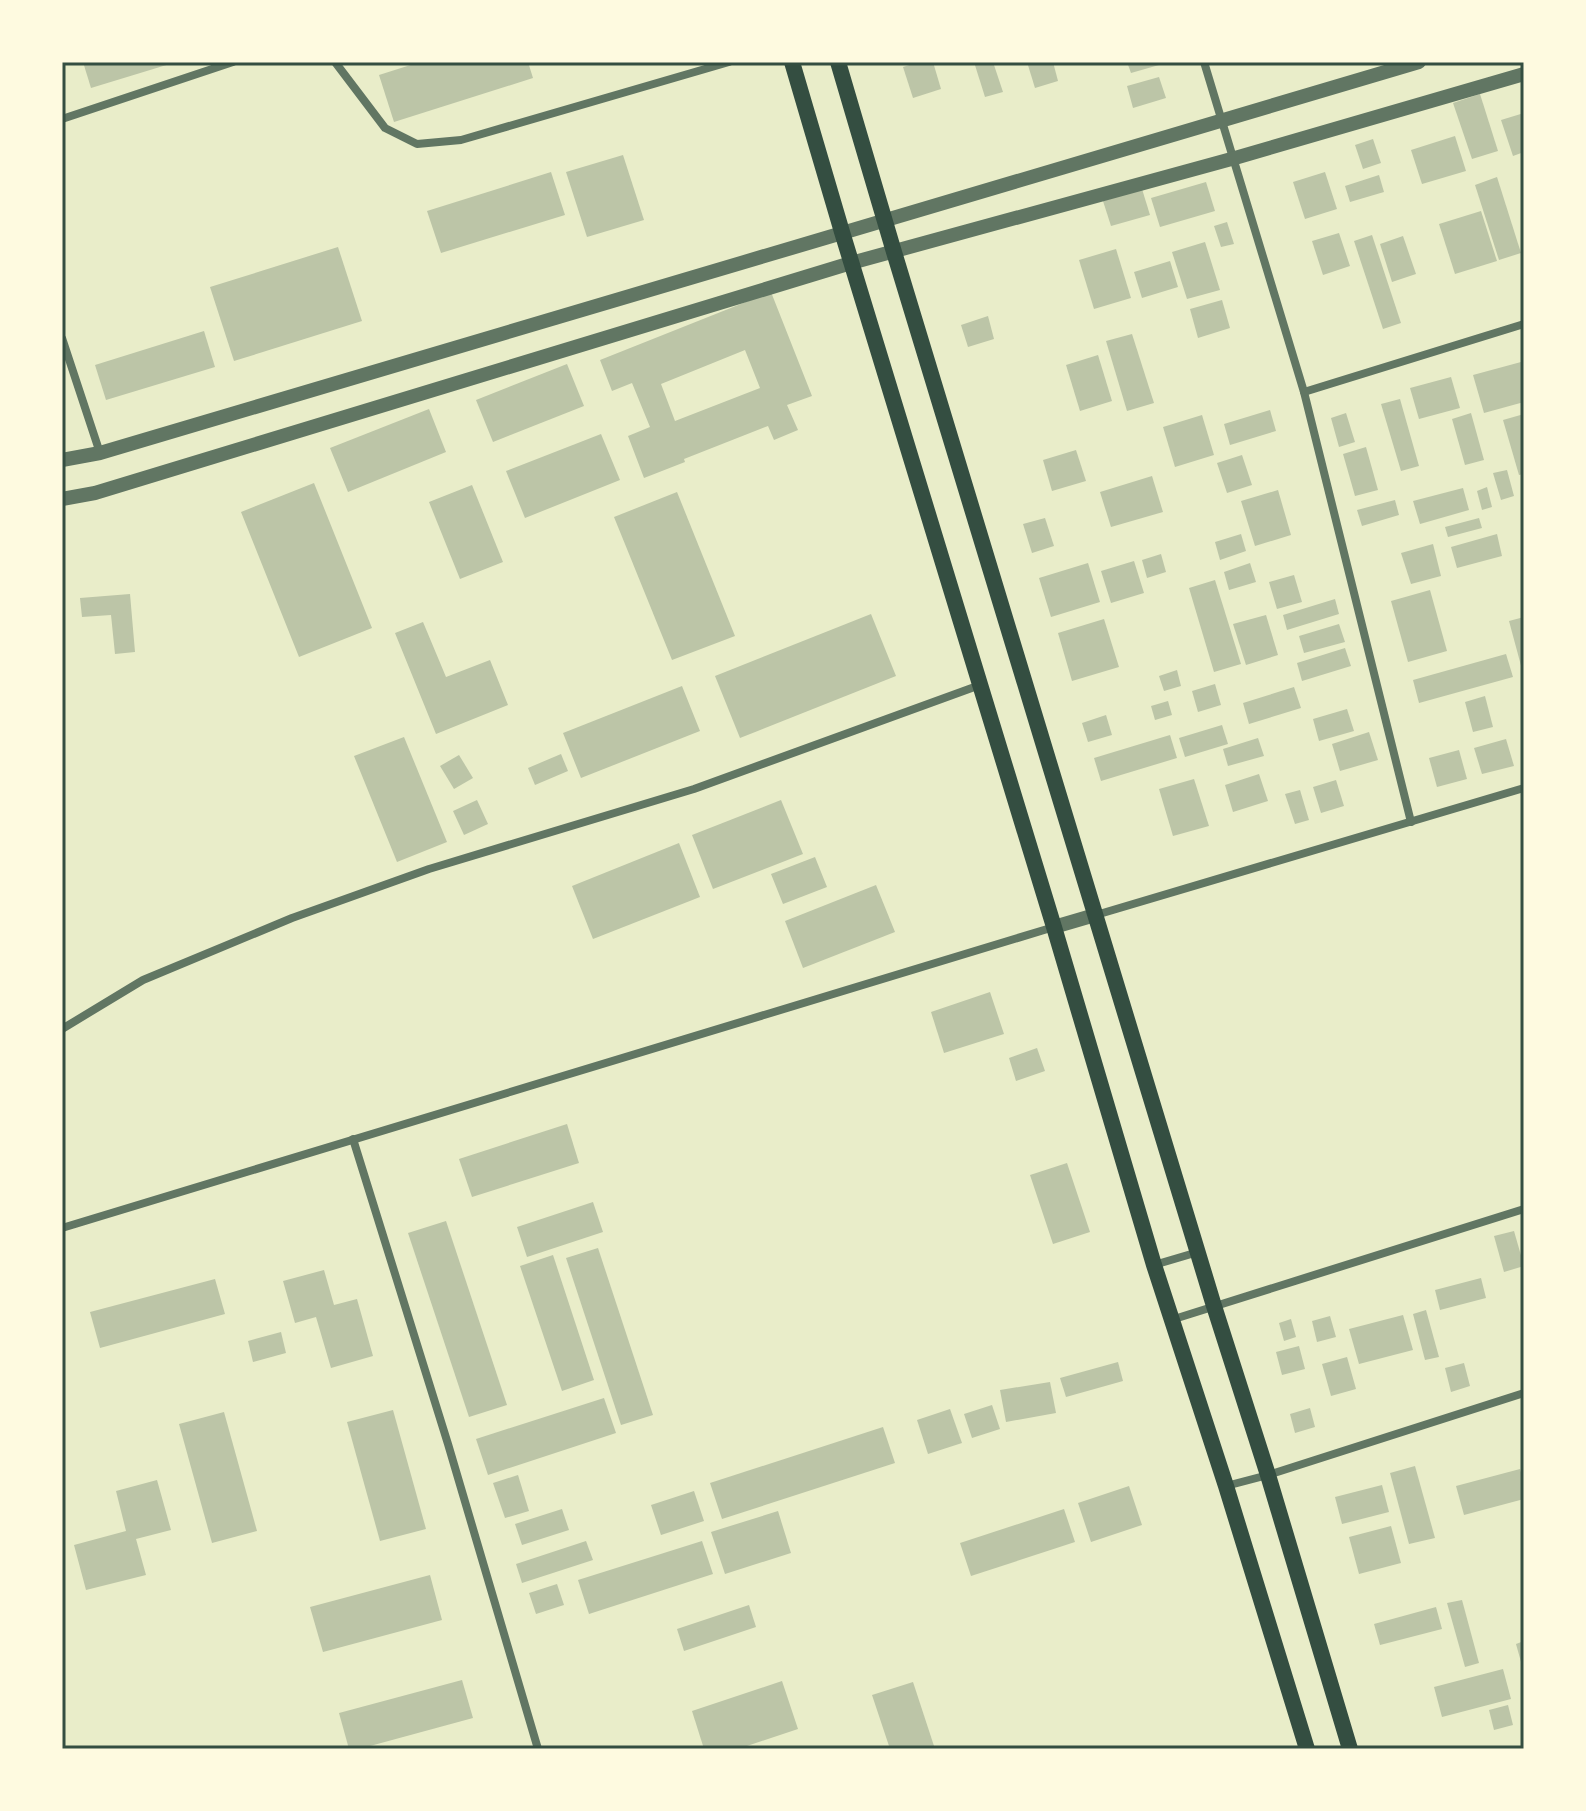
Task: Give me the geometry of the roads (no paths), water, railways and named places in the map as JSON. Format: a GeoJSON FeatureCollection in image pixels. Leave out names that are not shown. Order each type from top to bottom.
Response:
{"type":"FeatureCollection","features":[{"type":"Feature","properties":{"kind":"main road"},"geometry":{"type":"LineString","coordinates":[[792,62],[1154,1265],[1307,1749]]}},
{"type":"Feature","properties":{"kind":"main road"},"geometry":{"type":"LineString","coordinates":[[838,62],[1350,1749]]}},
{"type":"Feature","properties":{"kind":"street"},"geometry":{"type":"LineString","coordinates":[[62,119],[233,62]]}},
{"type":"Feature","properties":{"kind":"street"},"geometry":{"type":"LineString","coordinates":[[335,62],[385,128],[417,144],[461,140],[729,62]]}},
{"type":"Feature","properties":{"kind":"street"},"geometry":{"type":"LineString","coordinates":[[1204,62],[1304,392],[1411,822]]}},
{"type":"Feature","properties":{"kind":"street"},"geometry":{"type":"LineString","coordinates":[[62,460],[100,453],[1419,62]]}},
{"type":"Feature","properties":{"kind":"street"},"geometry":{"type":"LineString","coordinates":[[62,499],[95,493],[851,263],[1235,158],[1524,74]]}},
{"type":"Feature","properties":{"kind":"street"},"geometry":{"type":"LineString","coordinates":[[1304,392],[1524,324]]}},
{"type":"Feature","properties":{"kind":"street"},"geometry":{"type":"LineString","coordinates":[[62,338],[100,453]]}},
{"type":"Feature","properties":{"kind":"street"},"geometry":{"type":"LineString","coordinates":[[62,1029],[143,980],[292,918],[429,869],[694,789],[980,685]]}},
{"type":"Feature","properties":{"kind":"street"},"geometry":{"type":"LineString","coordinates":[[62,1228],[1524,788]]}},
{"type":"Feature","properties":{"kind":"street"},"geometry":{"type":"LineString","coordinates":[[353,1139],[538,1749]]}},
{"type":"Feature","properties":{"kind":"street"},"geometry":{"type":"LineString","coordinates":[[1171,1320],[1524,1209]]}},
{"type":"Feature","properties":{"kind":"street"},"geometry":{"type":"LineString","coordinates":[[1154,1265],[1198,1252]]}},
{"type":"Feature","properties":{"kind":"street"},"geometry":{"type":"LineString","coordinates":[[1226,1486],[1524,1393]]}}]}
